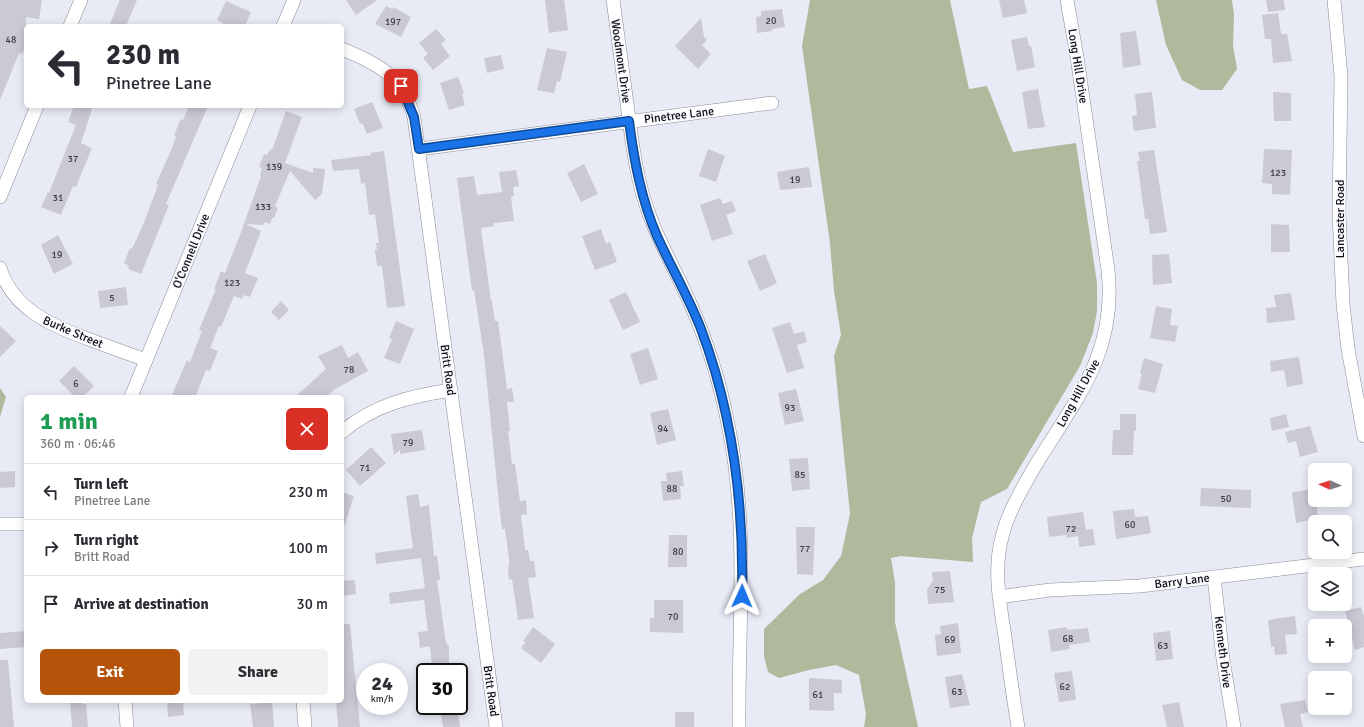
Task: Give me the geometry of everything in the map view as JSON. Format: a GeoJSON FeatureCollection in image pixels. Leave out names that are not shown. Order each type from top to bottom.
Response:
{"type":"FeatureCollection","features":[{"type":"Feature","properties":{"kind":"street"},"geometry":{"type":"LineString","coordinates":[[71,24],[81,0]]}},
{"type":"Feature","properties":{"kind":"street"},"geometry":{"type":"LineString","coordinates":[[285,24],[294,0]]}},
{"type":"Feature","properties":{"kind":"street","name":"Woodmont Drive"},"geometry":{"type":"LineString","coordinates":[[613,0],[636,166],[649,215],[700,328],[721,392],[729,425],[739,500],[742,541],[739,727]]}},
{"type":"Feature","properties":{"kind":"street","name":"Long Hill Drive"},"geometry":{"type":"LineString","coordinates":[[1018,727],[999,597],[999,556],[1007,522],[1021,490],[1089,378],[1102,349],[1109,318],[1110,302],[1108,270],[1077,57],[1066,0]]}},
{"type":"Feature","properties":{"kind":"street","name":"Lancaster Road"},"geometry":{"type":"LineString","coordinates":[[1334,0],[1341,76],[1339,213],[1343,304],[1353,380],[1364,436]]}},
{"type":"Feature","properties":{"kind":"street","name":"Britt Road"},"geometry":{"type":"LineString","coordinates":[[344,50],[372,62],[388,73],[401,86],[414,117],[496,727]]}},
{"type":"Feature","properties":{"kind":"street","name":"Pinetree Lane"},"geometry":{"type":"LineString","coordinates":[[419,149],[772,103]]}},
{"type":"Feature","properties":{"kind":"street"},"geometry":{"type":"LineString","coordinates":[[0,197],[36,108]]}},
{"type":"Feature","properties":{"kind":"street","name":"O'Connell Drive"},"geometry":{"type":"LineString","coordinates":[[132,395],[249,108]]}},
{"type":"Feature","properties":{"kind":"street","name":"Burke Street"},"geometry":{"type":"LineString","coordinates":[[0,268],[7,283],[20,302],[43,321],[146,360]]}},
{"type":"Feature","properties":{"kind":"street"},"geometry":{"type":"LineString","coordinates":[[344,431],[364,416],[387,404],[405,398],[451,390]]}},
{"type":"Feature","properties":{"kind":"street"},"geometry":{"type":"LineString","coordinates":[[0,524],[24,524]]}},
{"type":"Feature","properties":{"kind":"street","name":"Barry Lane"},"geometry":{"type":"LineString","coordinates":[[999,597],[1050,590],[1108,589],[1364,559]]}},
{"type":"Feature","properties":{"kind":"street","name":"Kenneth Drive"},"geometry":{"type":"LineString","coordinates":[[1214,577],[1223,659],[1234,727]]}},
{"type":"Feature","properties":{"kind":"street"},"geometry":{"type":"LineString","coordinates":[[125,703],[127,727]]}},
{"type":"Feature","properties":{"kind":"street"},"geometry":{"type":"LineString","coordinates":[[303,703],[305,727]]}},
{"type":"Feature","properties":{"kind":"green space"},"geometry":{"type":"Polygon","coordinates":[[[810,0],[950,0],[969,89],[987,86],[1013,152],[1076,143],[1097,283],[1097,311],[1093,333],[1080,366],[1007,489],[981,502],[972,538],[973,562],[901,556],[891,558],[895,583],[895,622],[918,727],[864,727],[866,714],[859,675],[836,665],[779,678],[768,672],[764,656],[764,629],[800,594],[823,580],[841,556],[850,514],[834,356],[841,335],[834,291],[830,243],[802,46],[810,0]]]}},
{"type":"Feature","properties":{"kind":"green space"},"geometry":{"type":"Polygon","coordinates":[[[1156,0],[1232,0],[1234,15],[1233,45],[1237,69],[1222,90],[1200,90],[1182,80],[1166,45],[1156,0]]]}},
{"type":"Feature","properties":{"kind":"green space"},"geometry":{"type":"Polygon","coordinates":[[[0,388],[6,397],[0,417],[0,388]]]}},
{"type":"Feature","properties":{"kind":"building"},"geometry":{"type":"Polygon","coordinates":[[[0,0],[42,0],[39,19],[26,17],[26,24],[24,24],[24,50],[22,54],[19,53],[0,100],[0,0]]]}},
{"type":"Feature","properties":{"kind":"building"},"geometry":{"type":"Polygon","coordinates":[[[120,0],[137,0],[127,24],[110,24],[120,0]]]}},
{"type":"Feature","properties":{"kind":"building"},"geometry":{"type":"Polygon","coordinates":[[[346,0],[377,0],[356,15],[346,0]]]}},
{"type":"Feature","properties":{"kind":"building"},"geometry":{"type":"Polygon","coordinates":[[[545,0],[564,0],[568,30],[549,33],[545,0]]]}},
{"type":"Feature","properties":{"kind":"building"},"geometry":{"type":"Polygon","coordinates":[[[999,0],[1024,0],[1027,13],[1003,18],[999,0]]]}},
{"type":"Feature","properties":{"kind":"building"},"geometry":{"type":"Polygon","coordinates":[[[1266,0],[1284,0],[1285,10],[1268,12],[1266,0]]]}},
{"type":"Feature","properties":{"kind":"building"},"geometry":{"type":"Polygon","coordinates":[[[226,1],[251,12],[246,24],[223,24],[217,20],[226,1]]]}},
{"type":"Feature","properties":{"kind":"building"},"geometry":{"type":"Polygon","coordinates":[[[386,6],[392,9],[393,7],[411,17],[401,37],[375,24],[386,6]]]}},
{"type":"Feature","properties":{"kind":"building"},"geometry":{"type":"Polygon","coordinates":[[[782,9],[785,27],[757,33],[756,17],[761,16],[761,11],[782,9]]]}},
{"type":"Feature","properties":{"kind":"building"},"geometry":{"type":"Polygon","coordinates":[[[1278,13],[1281,34],[1287,34],[1292,61],[1273,63],[1271,39],[1265,39],[1262,15],[1278,13]]]}},
{"type":"Feature","properties":{"kind":"building"},"geometry":{"type":"Polygon","coordinates":[[[701,18],[704,37],[707,40],[702,45],[711,54],[698,69],[675,46],[701,18]]]}},
{"type":"Feature","properties":{"kind":"building"},"geometry":{"type":"Polygon","coordinates":[[[436,29],[446,40],[441,44],[450,56],[433,70],[423,58],[428,54],[419,43],[436,29]]]}},
{"type":"Feature","properties":{"kind":"building"},"geometry":{"type":"Polygon","coordinates":[[[1136,31],[1141,65],[1123,68],[1120,33],[1136,31]]]}},
{"type":"Feature","properties":{"kind":"building"},"geometry":{"type":"Polygon","coordinates":[[[1027,37],[1029,46],[1031,46],[1035,67],[1017,71],[1011,40],[1027,37]]]}},
{"type":"Feature","properties":{"kind":"building"},"geometry":{"type":"Polygon","coordinates":[[[547,48],[567,52],[560,82],[557,81],[554,93],[537,90],[547,48]]]}},
{"type":"Feature","properties":{"kind":"building"},"geometry":{"type":"Polygon","coordinates":[[[501,55],[504,69],[487,73],[484,58],[501,55]]]}},
{"type":"Feature","properties":{"kind":"building"},"geometry":{"type":"Polygon","coordinates":[[[458,77],[464,93],[462,94],[465,105],[449,110],[440,83],[458,77]]]}},
{"type":"Feature","properties":{"kind":"building"},"geometry":{"type":"Polygon","coordinates":[[[1038,89],[1045,127],[1028,129],[1022,92],[1038,89]]]}},
{"type":"Feature","properties":{"kind":"building"},"geometry":{"type":"Polygon","coordinates":[[[1152,92],[1156,128],[1134,131],[1132,116],[1137,115],[1135,94],[1152,92]]]}},
{"type":"Feature","properties":{"kind":"building"},"geometry":{"type":"Polygon","coordinates":[[[1273,92],[1291,93],[1291,121],[1274,121],[1273,92]]]}},
{"type":"Feature","properties":{"kind":"building"},"geometry":{"type":"Polygon","coordinates":[[[372,102],[383,128],[367,134],[362,123],[360,124],[354,109],[372,102]]]}},
{"type":"Feature","properties":{"kind":"building"},"geometry":{"type":"Polygon","coordinates":[[[73,108],[92,108],[81,143],[92,148],[76,187],[73,186],[61,215],[41,207],[48,192],[49,193],[76,125],[68,122],[73,108]]]}},
{"type":"Feature","properties":{"kind":"building"},"geometry":{"type":"Polygon","coordinates":[[[188,108],[207,108],[166,204],[169,205],[141,274],[128,269],[129,266],[124,263],[130,248],[132,249],[143,225],[158,185],[156,184],[173,146],[176,136],[174,135],[181,119],[183,120],[188,108]]]}},
{"type":"Feature","properties":{"kind":"building"},"geometry":{"type":"Polygon","coordinates":[[[286,111],[302,117],[285,163],[313,173],[313,168],[325,169],[322,194],[315,200],[290,171],[275,206],[278,208],[270,224],[265,222],[263,225],[246,224],[261,231],[245,273],[258,278],[250,297],[244,295],[242,299],[234,296],[210,348],[218,351],[210,371],[206,370],[196,395],[172,395],[187,360],[190,362],[202,331],[199,330],[216,289],[214,289],[221,271],[225,273],[240,235],[261,176],[262,168],[259,167],[264,154],[267,155],[270,149],[272,150],[286,111]]]}},
{"type":"Feature","properties":{"kind":"building"},"geometry":{"type":"Polygon","coordinates":[[[708,149],[725,156],[716,182],[699,176],[708,149]]]}},
{"type":"Feature","properties":{"kind":"building"},"geometry":{"type":"Polygon","coordinates":[[[1264,149],[1292,150],[1290,195],[1272,194],[1272,184],[1262,183],[1264,149]]]}},
{"type":"Feature","properties":{"kind":"building"},"geometry":{"type":"Polygon","coordinates":[[[1154,150],[1167,232],[1150,234],[1148,219],[1145,219],[1137,161],[1140,161],[1138,152],[1154,150]]]}},
{"type":"Feature","properties":{"kind":"building"},"geometry":{"type":"Polygon","coordinates":[[[384,151],[405,306],[387,308],[382,266],[377,266],[375,250],[377,250],[376,243],[379,243],[375,214],[369,215],[365,183],[361,184],[359,169],[333,171],[331,160],[371,155],[370,153],[384,151]]]}},
{"type":"Feature","properties":{"kind":"building"},"geometry":{"type":"Polygon","coordinates":[[[584,164],[598,194],[581,202],[567,173],[584,164]]]}},
{"type":"Feature","properties":{"kind":"building"},"geometry":{"type":"Polygon","coordinates":[[[809,167],[812,187],[780,190],[777,172],[809,167]]]}},
{"type":"Feature","properties":{"kind":"building"},"geometry":{"type":"Polygon","coordinates":[[[516,170],[519,186],[513,187],[514,196],[511,197],[514,221],[493,223],[494,226],[481,228],[491,301],[495,321],[498,321],[507,389],[512,388],[514,402],[507,402],[510,431],[508,431],[512,464],[515,464],[520,501],[526,500],[527,514],[521,515],[525,550],[528,550],[530,561],[534,561],[536,577],[528,578],[534,618],[518,620],[512,579],[509,580],[509,559],[505,529],[502,529],[484,355],[474,290],[472,291],[457,178],[474,176],[477,195],[502,192],[499,172],[516,170]]]}},
{"type":"Feature","properties":{"kind":"building"},"geometry":{"type":"Polygon","coordinates":[[[720,198],[723,204],[732,201],[736,211],[726,215],[733,234],[712,241],[700,205],[720,198]]]}},
{"type":"Feature","properties":{"kind":"building"},"geometry":{"type":"Polygon","coordinates":[[[1271,224],[1289,225],[1290,252],[1271,252],[1271,224]]]}},
{"type":"Feature","properties":{"kind":"building"},"geometry":{"type":"Polygon","coordinates":[[[601,229],[606,244],[610,242],[617,262],[595,270],[582,236],[601,229]]]}},
{"type":"Feature","properties":{"kind":"building"},"geometry":{"type":"Polygon","coordinates":[[[58,235],[73,264],[54,274],[41,245],[58,235]]]}},
{"type":"Feature","properties":{"kind":"building"},"geometry":{"type":"Polygon","coordinates":[[[765,254],[777,283],[760,291],[747,261],[765,254]]]}},
{"type":"Feature","properties":{"kind":"building"},"geometry":{"type":"Polygon","coordinates":[[[1169,254],[1172,283],[1153,285],[1152,255],[1169,254]]]}},
{"type":"Feature","properties":{"kind":"building"},"geometry":{"type":"Polygon","coordinates":[[[126,287],[128,305],[100,308],[98,291],[126,287]]]}},
{"type":"Feature","properties":{"kind":"building"},"geometry":{"type":"Polygon","coordinates":[[[626,292],[640,322],[623,330],[609,300],[626,292]]]}},
{"type":"Feature","properties":{"kind":"building"},"geometry":{"type":"Polygon","coordinates":[[[1291,293],[1295,320],[1267,323],[1266,308],[1276,307],[1274,295],[1291,293]]]}},
{"type":"Feature","properties":{"kind":"building"},"geometry":{"type":"Polygon","coordinates":[[[281,301],[289,310],[279,320],[271,312],[281,301]]]}},
{"type":"Feature","properties":{"kind":"building"},"geometry":{"type":"Polygon","coordinates":[[[1156,306],[1172,309],[1170,325],[1178,326],[1175,342],[1150,338],[1156,306]]]}},
{"type":"Feature","properties":{"kind":"building"},"geometry":{"type":"Polygon","coordinates":[[[396,321],[414,329],[400,364],[384,358],[392,339],[389,338],[396,321]]]}},
{"type":"Feature","properties":{"kind":"building"},"geometry":{"type":"Polygon","coordinates":[[[790,322],[794,334],[804,331],[807,342],[797,345],[804,368],[787,373],[772,328],[790,322]]]}},
{"type":"Feature","properties":{"kind":"building"},"geometry":{"type":"Polygon","coordinates":[[[0,326],[16,341],[0,357],[0,326]]]}},
{"type":"Feature","properties":{"kind":"building"},"geometry":{"type":"Polygon","coordinates":[[[342,345],[348,358],[358,352],[368,371],[335,389],[328,395],[297,395],[326,369],[318,356],[342,345]]]}},
{"type":"Feature","properties":{"kind":"building"},"geometry":{"type":"Polygon","coordinates":[[[648,348],[658,379],[640,385],[630,354],[648,348]]]}},
{"type":"Feature","properties":{"kind":"building"},"geometry":{"type":"Polygon","coordinates":[[[1299,357],[1303,384],[1287,387],[1284,370],[1271,372],[1270,361],[1299,357]]]}},
{"type":"Feature","properties":{"kind":"building"},"geometry":{"type":"Polygon","coordinates":[[[1144,358],[1163,364],[1155,393],[1138,389],[1144,358]]]}},
{"type":"Feature","properties":{"kind":"building"},"geometry":{"type":"Polygon","coordinates":[[[74,366],[94,386],[85,395],[73,395],[59,381],[74,366]]]}},
{"type":"Feature","properties":{"kind":"building"},"geometry":{"type":"Polygon","coordinates":[[[796,389],[804,421],[785,425],[778,393],[796,389]]]}},
{"type":"Feature","properties":{"kind":"building"},"geometry":{"type":"Polygon","coordinates":[[[668,409],[676,440],[657,445],[650,413],[668,409]]]}},
{"type":"Feature","properties":{"kind":"building"},"geometry":{"type":"Polygon","coordinates":[[[1120,414],[1136,414],[1136,431],[1134,431],[1133,455],[1112,455],[1113,430],[1120,430],[1120,414]]]}},
{"type":"Feature","properties":{"kind":"building"},"geometry":{"type":"Polygon","coordinates":[[[1286,414],[1289,427],[1272,431],[1270,418],[1286,414]]]}},
{"type":"Feature","properties":{"kind":"building"},"geometry":{"type":"Polygon","coordinates":[[[1310,426],[1318,452],[1300,457],[1296,441],[1288,443],[1285,432],[1310,426]]]}},
{"type":"Feature","properties":{"kind":"building"},"geometry":{"type":"Polygon","coordinates":[[[422,430],[425,450],[400,454],[400,450],[394,455],[391,434],[422,430]]]}},
{"type":"Feature","properties":{"kind":"building"},"geometry":{"type":"Polygon","coordinates":[[[371,447],[386,463],[360,486],[346,470],[371,447]]]}},
{"type":"Feature","properties":{"kind":"building"},"geometry":{"type":"Polygon","coordinates":[[[808,458],[810,489],[792,491],[789,459],[808,458]]]}},
{"type":"Feature","properties":{"kind":"building"},"geometry":{"type":"Polygon","coordinates":[[[15,471],[15,487],[0,488],[0,472],[15,471]]]}},
{"type":"Feature","properties":{"kind":"building"},"geometry":{"type":"Polygon","coordinates":[[[682,471],[684,486],[680,486],[681,499],[663,501],[661,481],[667,481],[666,473],[682,471]]]}},
{"type":"Feature","properties":{"kind":"building"},"geometry":{"type":"Polygon","coordinates":[[[1201,488],[1251,490],[1251,508],[1200,506],[1201,488]]]}},
{"type":"Feature","properties":{"kind":"building"},"geometry":{"type":"Polygon","coordinates":[[[1308,490],[1308,507],[1317,507],[1318,515],[1308,515],[1308,521],[1296,523],[1292,492],[1308,490]]]}},
{"type":"Feature","properties":{"kind":"building"},"geometry":{"type":"Polygon","coordinates":[[[344,493],[354,496],[344,527],[344,493]]]}},
{"type":"Feature","properties":{"kind":"building"},"geometry":{"type":"Polygon","coordinates":[[[418,494],[420,507],[429,505],[434,556],[437,555],[439,570],[440,580],[437,580],[446,643],[449,646],[449,663],[432,663],[430,646],[420,648],[418,632],[428,631],[424,600],[390,604],[389,593],[425,588],[421,558],[376,564],[375,553],[413,548],[406,496],[418,494]]]}},
{"type":"Feature","properties":{"kind":"building"},"geometry":{"type":"Polygon","coordinates":[[[1134,509],[1135,517],[1148,516],[1151,533],[1116,539],[1113,511],[1134,509]]]}},
{"type":"Feature","properties":{"kind":"building"},"geometry":{"type":"Polygon","coordinates":[[[1083,512],[1086,530],[1093,529],[1095,545],[1079,547],[1078,536],[1066,538],[1066,535],[1049,537],[1047,517],[1083,512]]]}},
{"type":"Feature","properties":{"kind":"building"},"geometry":{"type":"Polygon","coordinates":[[[796,527],[815,527],[813,575],[797,574],[796,527]]]}},
{"type":"Feature","properties":{"kind":"building"},"geometry":{"type":"Polygon","coordinates":[[[669,535],[687,535],[687,567],[668,567],[669,535]]]}},
{"type":"Feature","properties":{"kind":"building"},"geometry":{"type":"Polygon","coordinates":[[[950,571],[954,602],[928,604],[927,589],[933,581],[932,572],[950,571]]]}},
{"type":"Feature","properties":{"kind":"building"},"geometry":{"type":"Polygon","coordinates":[[[355,580],[356,594],[344,596],[344,581],[355,580]]]}},
{"type":"Feature","properties":{"kind":"building"},"geometry":{"type":"Polygon","coordinates":[[[654,600],[683,600],[683,633],[650,632],[650,618],[654,618],[654,600]]]}},
{"type":"Feature","properties":{"kind":"building"},"geometry":{"type":"Polygon","coordinates":[[[1361,607],[1364,617],[1364,647],[1355,650],[1352,638],[1352,619],[1347,619],[1345,611],[1352,611],[1352,609],[1361,607]]]}},
{"type":"Feature","properties":{"kind":"building"},"geometry":{"type":"Polygon","coordinates":[[[1295,616],[1297,634],[1285,635],[1287,654],[1275,655],[1274,646],[1271,647],[1268,620],[1295,616]]]}},
{"type":"Feature","properties":{"kind":"building"},"geometry":{"type":"Polygon","coordinates":[[[958,623],[961,653],[937,656],[935,635],[941,634],[940,626],[958,623]]]}},
{"type":"Feature","properties":{"kind":"building"},"geometry":{"type":"Polygon","coordinates":[[[344,624],[350,624],[356,686],[356,715],[359,715],[360,727],[338,727],[336,703],[344,703],[344,624]]]}},
{"type":"Feature","properties":{"kind":"building"},"geometry":{"type":"Polygon","coordinates":[[[533,627],[555,644],[541,663],[521,648],[526,642],[523,641],[533,627]]]}},
{"type":"Feature","properties":{"kind":"building"},"geometry":{"type":"Polygon","coordinates":[[[1067,627],[1067,630],[1088,628],[1090,642],[1069,645],[1070,649],[1051,652],[1048,630],[1067,627]]]}},
{"type":"Feature","properties":{"kind":"building"},"geometry":{"type":"Polygon","coordinates":[[[24,631],[24,647],[0,649],[0,633],[24,631]]]}},
{"type":"Feature","properties":{"kind":"building"},"geometry":{"type":"Polygon","coordinates":[[[1170,631],[1173,659],[1156,661],[1153,633],[1170,631]]]}},
{"type":"Feature","properties":{"kind":"building"},"geometry":{"type":"Polygon","coordinates":[[[0,660],[8,660],[14,727],[0,727],[0,660]]]}},
{"type":"Feature","properties":{"kind":"building"},"geometry":{"type":"Polygon","coordinates":[[[1072,671],[1076,700],[1059,702],[1054,673],[1072,671]]]}},
{"type":"Feature","properties":{"kind":"building"},"geometry":{"type":"Polygon","coordinates":[[[962,674],[970,705],[950,708],[945,677],[962,674]]]}},
{"type":"Feature","properties":{"kind":"building"},"geometry":{"type":"Polygon","coordinates":[[[809,678],[842,680],[842,693],[834,693],[834,711],[809,710],[809,678]]]}},
{"type":"Feature","properties":{"kind":"building"},"geometry":{"type":"Polygon","coordinates":[[[1305,700],[1308,712],[1300,714],[1303,727],[1285,727],[1280,704],[1305,700]]]}},
{"type":"Feature","properties":{"kind":"building"},"geometry":{"type":"Polygon","coordinates":[[[1179,702],[1184,727],[1167,727],[1162,705],[1179,702]]]}},
{"type":"Feature","properties":{"kind":"building"},"geometry":{"type":"Polygon","coordinates":[[[70,703],[86,704],[88,727],[72,727],[70,703]]]}},
{"type":"Feature","properties":{"kind":"building"},"geometry":{"type":"Polygon","coordinates":[[[167,703],[183,703],[184,715],[168,717],[167,703]]]}},
{"type":"Feature","properties":{"kind":"building"},"geometry":{"type":"Polygon","coordinates":[[[272,703],[274,727],[253,727],[250,704],[272,703]]]}},
{"type":"Feature","properties":{"kind":"building"},"geometry":{"type":"Polygon","coordinates":[[[675,712],[694,712],[694,727],[675,727],[675,712]]]}},
{"type":"Feature","properties":{"kind":"building"},"geometry":{"type":"Polygon","coordinates":[[[441,715],[458,715],[460,727],[443,727],[441,715]]]}},
{"type":"Feature","properties":{"kind":"route"},"geometry":{"type":"LineString","coordinates":[[401,86],[411,106],[419,149],[629,121],[636,166],[649,215],[657,236],[680,280],[700,328],[712,360],[729,425],[739,500],[742,541],[742,596]]}}]}
